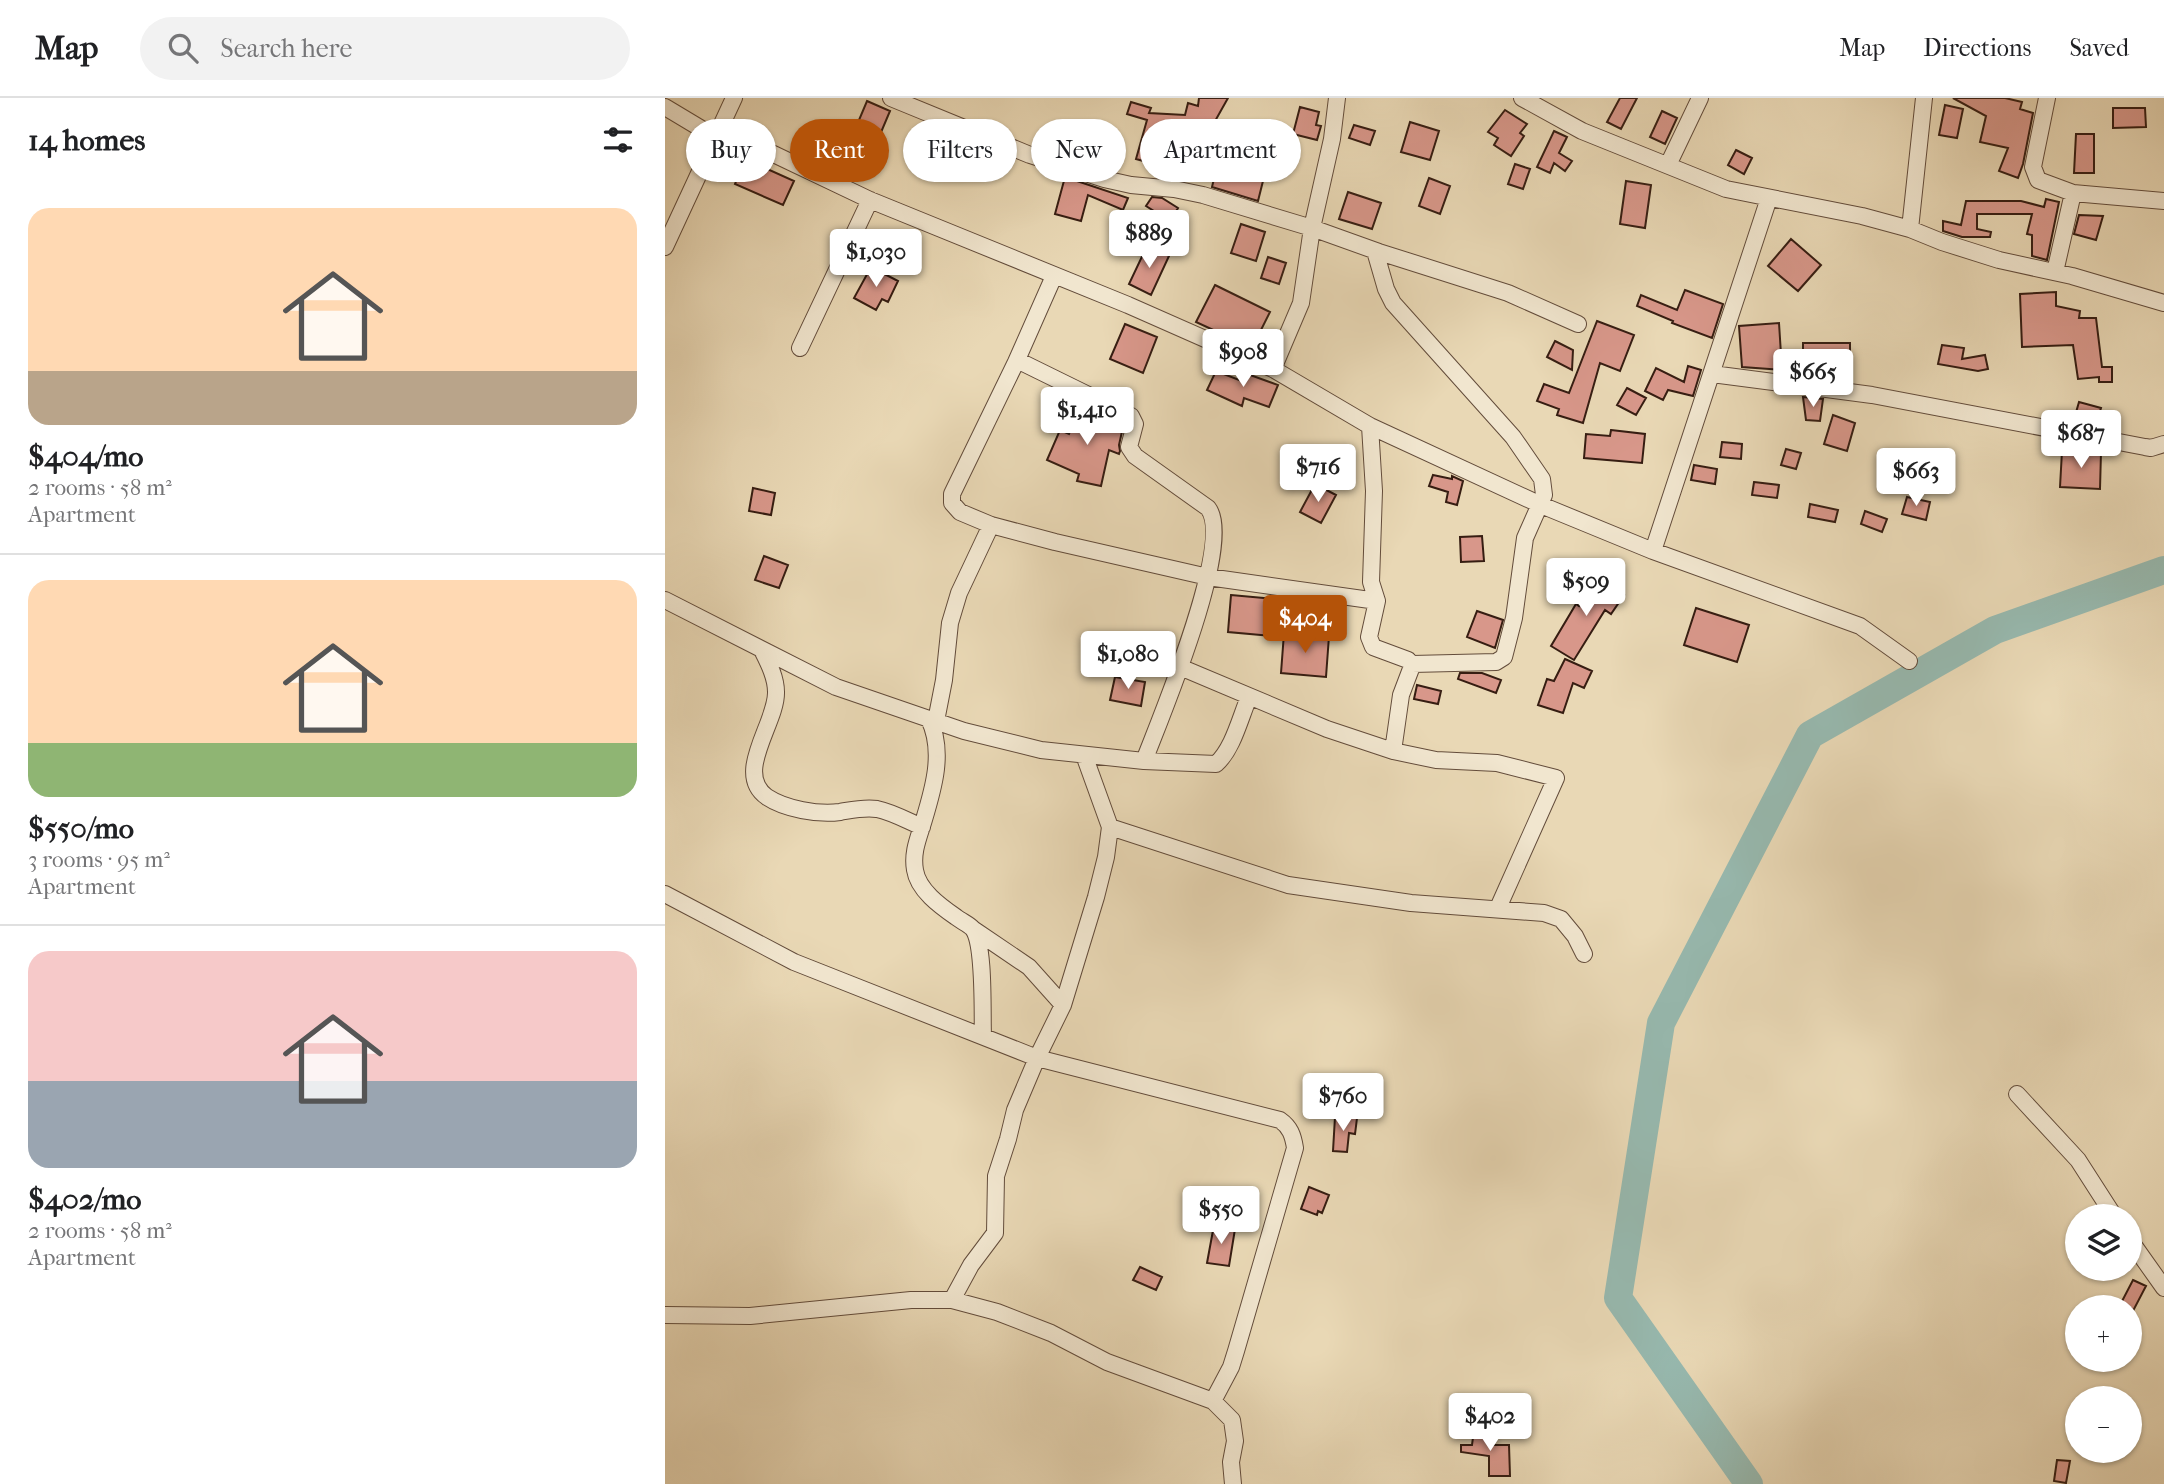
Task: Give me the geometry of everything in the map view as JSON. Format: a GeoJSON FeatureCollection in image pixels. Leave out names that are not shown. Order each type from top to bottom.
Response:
{"type":"FeatureCollection","features":[{"type":"Feature","properties":{"kind":"street"},"geometry":{"type":"LineString","coordinates":[[724,119],[734,98]]}},
{"type":"Feature","properties":{"kind":"street"},"geometry":{"type":"LineString","coordinates":[[891,98],[983,137],[1104,179],[1193,193],[1312,228],[1508,293],[1578,324]]}},
{"type":"Feature","properties":{"kind":"street"},"geometry":{"type":"LineString","coordinates":[[1273,369],[1301,303],[1312,228],[1332,139],[1337,98]]}},
{"type":"Feature","properties":{"kind":"street"},"geometry":{"type":"LineString","coordinates":[[1523,98],[1583,131],[1726,189],[1863,216],[1999,260],[2055,272],[2164,303]]}},
{"type":"Feature","properties":{"kind":"street"},"geometry":{"type":"LineString","coordinates":[[1668,165],[1700,98]]}},
{"type":"Feature","properties":{"kind":"street"},"geometry":{"type":"LineString","coordinates":[[1910,229],[1924,98]]}},
{"type":"Feature","properties":{"kind":"street"},"geometry":{"type":"LineString","coordinates":[[2047,98],[2033,167],[2038,180],[2073,193],[2164,201]]}},
{"type":"Feature","properties":{"kind":"street"},"geometry":{"type":"LineString","coordinates":[[665,107],[690,119]]}},
{"type":"Feature","properties":{"kind":"street"},"geometry":{"type":"LineString","coordinates":[[776,158],[870,200],[1128,305],[1273,369],[1370,426],[1541,505],[1653,551],[1860,626],[1909,661]]}},
{"type":"Feature","properties":{"kind":"street"},"geometry":{"type":"LineString","coordinates":[[665,247],[694,182]]}},
{"type":"Feature","properties":{"kind":"street"},"geometry":{"type":"LineString","coordinates":[[2055,272],[2073,193]]}},
{"type":"Feature","properties":{"kind":"street"},"geometry":{"type":"LineString","coordinates":[[1653,551],[1769,198]]}},
{"type":"Feature","properties":{"kind":"street"},"geometry":{"type":"LineString","coordinates":[[800,348],[870,200]]}},
{"type":"Feature","properties":{"kind":"street"},"geometry":{"type":"LineString","coordinates":[[1370,426],[1374,491],[1371,582],[1377,601],[1370,643],[1373,647],[1412,664],[1496,662],[1502,659],[1514,618],[1525,538],[1544,495],[1542,479],[1513,437],[1393,303],[1382,278],[1375,251]]}},
{"type":"Feature","properties":{"kind":"street"},"geometry":{"type":"LineString","coordinates":[[1054,276],[952,494],[952,503],[960,512],[991,525],[1055,542],[1208,577],[1377,601]]}},
{"type":"Feature","properties":{"kind":"street"},"geometry":{"type":"LineString","coordinates":[[1017,360],[1131,416],[1135,424],[1129,447],[1135,456],[1212,513],[1213,547],[1208,577],[1180,667],[1144,761]]}},
{"type":"Feature","properties":{"kind":"street"},"geometry":{"type":"LineString","coordinates":[[1713,374],[1872,395],[2145,447],[2164,444]]}},
{"type":"Feature","properties":{"kind":"street"},"geometry":{"type":"LineString","coordinates":[[991,525],[959,593],[950,622],[944,680],[932,720],[937,758],[929,801],[914,850],[915,875],[932,899],[1029,967],[1063,1005]]}},
{"type":"Feature","properties":{"kind":"street"},"geometry":{"type":"LineString","coordinates":[[665,600],[836,687],[1026,748],[1144,761],[1216,764],[1226,750],[1249,696]]}},
{"type":"Feature","properties":{"kind":"street"},"geometry":{"type":"LineString","coordinates":[[763,652],[776,691],[775,704],[755,759],[757,784],[765,796],[778,803],[816,811],[838,813],[852,809],[879,809],[922,827]]}},
{"type":"Feature","properties":{"kind":"street"},"geometry":{"type":"LineString","coordinates":[[1392,751],[1401,695],[1412,664]]}},
{"type":"Feature","properties":{"kind":"street"},"geometry":{"type":"LineString","coordinates":[[1180,667],[1327,729],[1392,751],[1436,760],[1497,764],[1556,778],[1498,908]]}},
{"type":"Feature","properties":{"kind":"street"},"geometry":{"type":"LineString","coordinates":[[952,1300],[971,1265],[995,1233],[996,1176],[1009,1139],[1014,1110],[1063,1005],[1106,857],[1110,827],[1084,755]]}},
{"type":"Feature","properties":{"kind":"street"},"geometry":{"type":"LineString","coordinates":[[1110,827],[1288,885],[1411,903],[1498,908],[1562,919],[1584,954]]}},
{"type":"Feature","properties":{"kind":"street"},"geometry":{"type":"LineString","coordinates":[[665,894],[794,962],[1037,1058],[1280,1119],[1292,1134],[1295,1147],[1231,1367],[1213,1401]]}},
{"type":"Feature","properties":{"kind":"street"},"geometry":{"type":"LineString","coordinates":[[973,929],[980,950],[983,1036]]}},
{"type":"Feature","properties":{"kind":"street"},"geometry":{"type":"LineString","coordinates":[[2017,1094],[2078,1160],[2106,1204]]}},
{"type":"Feature","properties":{"kind":"street"},"geometry":{"type":"LineString","coordinates":[[2142,1260],[2164,1288]]}},
{"type":"Feature","properties":{"kind":"street"},"geometry":{"type":"LineString","coordinates":[[665,1315],[750,1316],[838,1305],[952,1300],[997,1312],[1051,1333],[1107,1362],[1213,1401],[1233,1420],[1233,1484]]}},
{"type":"Feature","properties":{"kind":"building"},"geometry":{"type":"Polygon","coordinates":[[[1199,98],[1228,98],[1216,119],[1144,119],[1127,114],[1131,102],[1151,108],[1149,113],[1185,115],[1188,103],[1198,106],[1199,98]]]}},
{"type":"Feature","properties":{"kind":"building"},"geometry":{"type":"Polygon","coordinates":[[[1620,98],[1637,98],[1621,129],[1607,122],[1620,98]]]}},
{"type":"Feature","properties":{"kind":"building"},"geometry":{"type":"Polygon","coordinates":[[[1953,98],[2005,98],[2022,102],[2020,109],[2033,113],[2018,178],[1999,171],[2008,148],[1980,142],[1986,116],[1953,98]]]}},
{"type":"Feature","properties":{"kind":"building"},"geometry":{"type":"Polygon","coordinates":[[[867,101],[890,111],[887,119],[859,119],[867,101]]]}},
{"type":"Feature","properties":{"kind":"building"},"geometry":{"type":"Polygon","coordinates":[[[1945,105],[1963,109],[1957,138],[1939,135],[1945,105]]]}},
{"type":"Feature","properties":{"kind":"building"},"geometry":{"type":"Polygon","coordinates":[[[1300,107],[1319,112],[1316,125],[1321,126],[1317,140],[1301,136],[1301,119],[1297,119],[1300,107]]]}},
{"type":"Feature","properties":{"kind":"building"},"geometry":{"type":"Polygon","coordinates":[[[2113,108],[2145,108],[2146,127],[2113,128],[2113,108]]]}},
{"type":"Feature","properties":{"kind":"building"},"geometry":{"type":"Polygon","coordinates":[[[1505,110],[1527,124],[1520,133],[1524,136],[1511,156],[1494,145],[1498,138],[1488,132],[1505,110]]]}},
{"type":"Feature","properties":{"kind":"building"},"geometry":{"type":"Polygon","coordinates":[[[1662,111],[1677,118],[1665,144],[1650,137],[1662,111]]]}},
{"type":"Feature","properties":{"kind":"building"},"geometry":{"type":"Polygon","coordinates":[[[1410,122],[1439,131],[1430,160],[1401,152],[1410,122]]]}},
{"type":"Feature","properties":{"kind":"building"},"geometry":{"type":"Polygon","coordinates":[[[1354,125],[1375,131],[1370,145],[1349,138],[1354,125]]]}},
{"type":"Feature","properties":{"kind":"building"},"geometry":{"type":"Polygon","coordinates":[[[1554,131],[1567,137],[1559,153],[1572,161],[1565,171],[1554,163],[1550,173],[1537,167],[1554,131]]]}},
{"type":"Feature","properties":{"kind":"building"},"geometry":{"type":"Polygon","coordinates":[[[2076,134],[2094,134],[2094,173],[2074,173],[2076,134]]]}},
{"type":"Feature","properties":{"kind":"building"},"geometry":{"type":"Polygon","coordinates":[[[1736,150],[1752,158],[1744,174],[1728,165],[1736,150]]]}},
{"type":"Feature","properties":{"kind":"building"},"geometry":{"type":"Polygon","coordinates":[[[1515,164],[1530,169],[1523,189],[1508,184],[1515,164]]]}},
{"type":"Feature","properties":{"kind":"building"},"geometry":{"type":"Polygon","coordinates":[[[776,173],[794,182],[783,205],[735,184],[776,182],[776,173]]]}},
{"type":"Feature","properties":{"kind":"building"},"geometry":{"type":"Polygon","coordinates":[[[1429,178],[1450,186],[1440,214],[1419,206],[1429,178]]]}},
{"type":"Feature","properties":{"kind":"building"},"geometry":{"type":"Polygon","coordinates":[[[1626,181],[1651,185],[1645,228],[1620,224],[1626,181]]]}},
{"type":"Feature","properties":{"kind":"building"},"geometry":{"type":"Polygon","coordinates":[[[1064,182],[1080,182],[1128,198],[1123,210],[1088,195],[1081,221],[1055,214],[1064,182]]]}},
{"type":"Feature","properties":{"kind":"building"},"geometry":{"type":"Polygon","coordinates":[[[1213,182],[1263,182],[1258,201],[1212,187],[1213,182]]]}},
{"type":"Feature","properties":{"kind":"building"},"geometry":{"type":"Polygon","coordinates":[[[1348,192],[1381,203],[1372,229],[1339,219],[1348,192]]]}},
{"type":"Feature","properties":{"kind":"building"},"geometry":{"type":"Polygon","coordinates":[[[1152,197],[1162,198],[1178,208],[1170,221],[1146,206],[1152,197]]]}},
{"type":"Feature","properties":{"kind":"building"},"geometry":{"type":"Polygon","coordinates":[[[2046,199],[2059,202],[2047,260],[2032,256],[2032,235],[2027,234],[2032,214],[1977,214],[1977,229],[1991,232],[1990,237],[1962,237],[1943,231],[1943,221],[1961,225],[1966,201],[2021,201],[2044,207],[2046,199]]]}},
{"type":"Feature","properties":{"kind":"building"},"geometry":{"type":"Polygon","coordinates":[[[2079,215],[2103,216],[2096,240],[2074,234],[2079,215]]]}},
{"type":"Feature","properties":{"kind":"building"},"geometry":{"type":"Polygon","coordinates":[[[1241,224],[1265,232],[1256,261],[1231,253],[1241,224]]]}},
{"type":"Feature","properties":{"kind":"building"},"geometry":{"type":"Polygon","coordinates":[[[1791,239],[1821,265],[1798,291],[1768,266],[1791,239]]]}},
{"type":"Feature","properties":{"kind":"building"},"geometry":{"type":"Polygon","coordinates":[[[1147,246],[1169,256],[1151,295],[1129,284],[1147,246]]]}},
{"type":"Feature","properties":{"kind":"building"},"geometry":{"type":"Polygon","coordinates":[[[1268,257],[1286,263],[1279,284],[1261,278],[1268,257]]]}},
{"type":"Feature","properties":{"kind":"building"},"geometry":{"type":"Polygon","coordinates":[[[871,267],[898,281],[888,302],[882,299],[876,310],[854,298],[871,267]]]}},
{"type":"Feature","properties":{"kind":"building"},"geometry":{"type":"Polygon","coordinates":[[[1215,285],[1270,312],[1252,348],[1196,322],[1215,285]]]}},
{"type":"Feature","properties":{"kind":"building"},"geometry":{"type":"Polygon","coordinates":[[[1685,290],[1723,304],[1712,338],[1637,306],[1641,295],[1677,310],[1685,290]]]}},
{"type":"Feature","properties":{"kind":"building"},"geometry":{"type":"Polygon","coordinates":[[[2056,292],[2056,306],[2080,311],[2079,318],[2096,318],[2102,367],[2112,367],[2112,382],[2099,382],[2099,377],[2078,379],[2073,345],[2022,347],[2020,294],[2056,292]]]}},
{"type":"Feature","properties":{"kind":"building"},"geometry":{"type":"Polygon","coordinates":[[[1597,321],[1634,335],[1620,371],[1600,363],[1583,423],[1557,415],[1559,409],[1537,401],[1544,384],[1569,393],[1597,321]]]}},
{"type":"Feature","properties":{"kind":"building"},"geometry":{"type":"Polygon","coordinates":[[[1779,323],[1782,370],[1742,367],[1739,326],[1779,323]]]}},
{"type":"Feature","properties":{"kind":"building"},"geometry":{"type":"Polygon","coordinates":[[[1125,324],[1157,337],[1143,373],[1110,359],[1125,324]]]}},
{"type":"Feature","properties":{"kind":"building"},"geometry":{"type":"Polygon","coordinates":[[[1555,341],[1573,350],[1572,370],[1547,357],[1555,341]]]}},
{"type":"Feature","properties":{"kind":"building"},"geometry":{"type":"Polygon","coordinates":[[[1803,343],[1850,343],[1850,378],[1803,375],[1803,343]]]}},
{"type":"Feature","properties":{"kind":"building"},"geometry":{"type":"Polygon","coordinates":[[[1942,345],[1964,348],[1962,359],[1985,355],[1988,369],[1978,371],[1938,364],[1942,345]]]}},
{"type":"Feature","properties":{"kind":"building"},"geometry":{"type":"Polygon","coordinates":[[[1688,366],[1701,370],[1693,396],[1668,390],[1663,400],[1645,391],[1656,368],[1684,382],[1688,366]]]}},
{"type":"Feature","properties":{"kind":"building"},"geometry":{"type":"Polygon","coordinates":[[[1216,371],[1239,380],[1242,372],[1278,385],[1269,407],[1244,398],[1242,406],[1207,390],[1216,371]]]}},
{"type":"Feature","properties":{"kind":"building"},"geometry":{"type":"Polygon","coordinates":[[[1627,388],[1646,398],[1636,415],[1617,405],[1627,388]]]}},
{"type":"Feature","properties":{"kind":"building"},"geometry":{"type":"Polygon","coordinates":[[[1803,397],[1823,399],[1820,421],[1806,420],[1803,397]]]}},
{"type":"Feature","properties":{"kind":"building"},"geometry":{"type":"Polygon","coordinates":[[[2079,402],[2101,408],[2095,427],[2073,423],[2079,402]]]}},
{"type":"Feature","properties":{"kind":"building"},"geometry":{"type":"Polygon","coordinates":[[[1079,408],[1123,427],[1119,454],[1109,450],[1101,486],[1077,481],[1079,474],[1047,460],[1060,430],[1069,434],[1079,408]]]}},
{"type":"Feature","properties":{"kind":"building"},"geometry":{"type":"Polygon","coordinates":[[[1833,415],[1855,423],[1847,451],[1824,444],[1833,415]]]}},
{"type":"Feature","properties":{"kind":"building"},"geometry":{"type":"Polygon","coordinates":[[[1611,430],[1645,434],[1642,463],[1584,458],[1586,434],[1610,436],[1611,430]]]}},
{"type":"Feature","properties":{"kind":"building"},"geometry":{"type":"Polygon","coordinates":[[[1722,442],[1742,444],[1741,459],[1720,457],[1722,442]]]}},
{"type":"Feature","properties":{"kind":"building"},"geometry":{"type":"Polygon","coordinates":[[[1786,449],[1801,453],[1796,469],[1781,465],[1786,449]]]}},
{"type":"Feature","properties":{"kind":"building"},"geometry":{"type":"Polygon","coordinates":[[[2062,451],[2101,452],[2100,489],[2060,487],[2062,451]]]}},
{"type":"Feature","properties":{"kind":"building"},"geometry":{"type":"Polygon","coordinates":[[[1694,465],[1717,469],[1715,484],[1691,480],[1694,465]]]}},
{"type":"Feature","properties":{"kind":"building"},"geometry":{"type":"Polygon","coordinates":[[[1433,475],[1452,479],[1452,476],[1463,481],[1457,505],[1446,502],[1448,492],[1429,486],[1433,475]]]}},
{"type":"Feature","properties":{"kind":"building"},"geometry":{"type":"Polygon","coordinates":[[[1754,482],[1779,485],[1777,498],[1752,495],[1754,482]]]}},
{"type":"Feature","properties":{"kind":"building"},"geometry":{"type":"Polygon","coordinates":[[[1315,484],[1336,495],[1321,523],[1300,512],[1315,484]]]}},
{"type":"Feature","properties":{"kind":"building"},"geometry":{"type":"Polygon","coordinates":[[[753,488],[775,493],[771,515],[749,511],[753,488]]]}},
{"type":"Feature","properties":{"kind":"building"},"geometry":{"type":"Polygon","coordinates":[[[1907,497],[1930,502],[1926,520],[1902,514],[1907,497]]]}},
{"type":"Feature","properties":{"kind":"building"},"geometry":{"type":"Polygon","coordinates":[[[1810,504],[1838,510],[1835,522],[1808,517],[1810,504]]]}},
{"type":"Feature","properties":{"kind":"building"},"geometry":{"type":"Polygon","coordinates":[[[1865,511],[1887,519],[1882,532],[1861,524],[1865,511]]]}},
{"type":"Feature","properties":{"kind":"building"},"geometry":{"type":"Polygon","coordinates":[[[1482,536],[1484,561],[1461,562],[1460,537],[1482,536]]]}},
{"type":"Feature","properties":{"kind":"building"},"geometry":{"type":"Polygon","coordinates":[[[764,556],[788,565],[779,588],[755,580],[764,556]]]}},
{"type":"Feature","properties":{"kind":"building"},"geometry":{"type":"Polygon","coordinates":[[[1598,578],[1624,595],[1611,614],[1605,610],[1574,660],[1551,646],[1576,604],[1579,606],[1598,578]]]}},
{"type":"Feature","properties":{"kind":"building"},"geometry":{"type":"Polygon","coordinates":[[[1231,595],[1275,599],[1272,636],[1228,632],[1231,595]]]}},
{"type":"Feature","properties":{"kind":"building"},"geometry":{"type":"Polygon","coordinates":[[[1696,608],[1749,625],[1737,662],[1684,645],[1696,608]]]}},
{"type":"Feature","properties":{"kind":"building"},"geometry":{"type":"Polygon","coordinates":[[[1477,611],[1503,620],[1495,648],[1467,637],[1477,611]]]}},
{"type":"Feature","properties":{"kind":"building"},"geometry":{"type":"Polygon","coordinates":[[[1284,633],[1329,636],[1326,677],[1281,673],[1284,633]]]}},
{"type":"Feature","properties":{"kind":"building"},"geometry":{"type":"Polygon","coordinates":[[[1565,659],[1592,671],[1584,688],[1573,683],[1563,713],[1538,705],[1547,679],[1554,681],[1565,659]]]}},
{"type":"Feature","properties":{"kind":"building"},"geometry":{"type":"Polygon","coordinates":[[[1460,673],[1482,673],[1501,680],[1496,693],[1458,679],[1460,673]]]}},
{"type":"Feature","properties":{"kind":"building"},"geometry":{"type":"Polygon","coordinates":[[[1115,677],[1145,682],[1141,706],[1110,700],[1115,677]]]}},
{"type":"Feature","properties":{"kind":"building"},"geometry":{"type":"Polygon","coordinates":[[[1417,685],[1441,691],[1438,704],[1414,699],[1417,685]]]}},
{"type":"Feature","properties":{"kind":"building"},"geometry":{"type":"Polygon","coordinates":[[[1335,1117],[1357,1118],[1355,1134],[1349,1133],[1347,1152],[1333,1151],[1335,1117]]]}},
{"type":"Feature","properties":{"kind":"building"},"geometry":{"type":"Polygon","coordinates":[[[1309,1187],[1329,1195],[1322,1213],[1318,1211],[1317,1215],[1301,1209],[1309,1187]]]}},
{"type":"Feature","properties":{"kind":"building"},"geometry":{"type":"Polygon","coordinates":[[[1214,1225],[1235,1229],[1229,1266],[1207,1263],[1214,1225]]]}},
{"type":"Feature","properties":{"kind":"building"},"geometry":{"type":"Polygon","coordinates":[[[1140,1267],[1162,1277],[1156,1290],[1133,1280],[1140,1267]]]}},
{"type":"Feature","properties":{"kind":"building"},"geometry":{"type":"Polygon","coordinates":[[[2132,1281],[2146,1286],[2141,1295],[2125,1295],[2132,1281]]]}},
{"type":"Feature","properties":{"kind":"building"},"geometry":{"type":"Polygon","coordinates":[[[1474,1430],[1490,1430],[1490,1445],[1509,1445],[1510,1476],[1489,1476],[1489,1456],[1461,1452],[1461,1445],[1472,1445],[1474,1430]]]}},
{"type":"Feature","properties":{"kind":"building"},"geometry":{"type":"Polygon","coordinates":[[[2057,1460],[2070,1463],[2066,1483],[2054,1481],[2057,1460]]]}},
{"type":"Feature","properties":{"kind":"waterway"},"geometry":{"type":"LineString","coordinates":[[1749,1484],[1618,1298],[1661,1023],[1810,735],[1995,630],[2164,570]]}}]}
